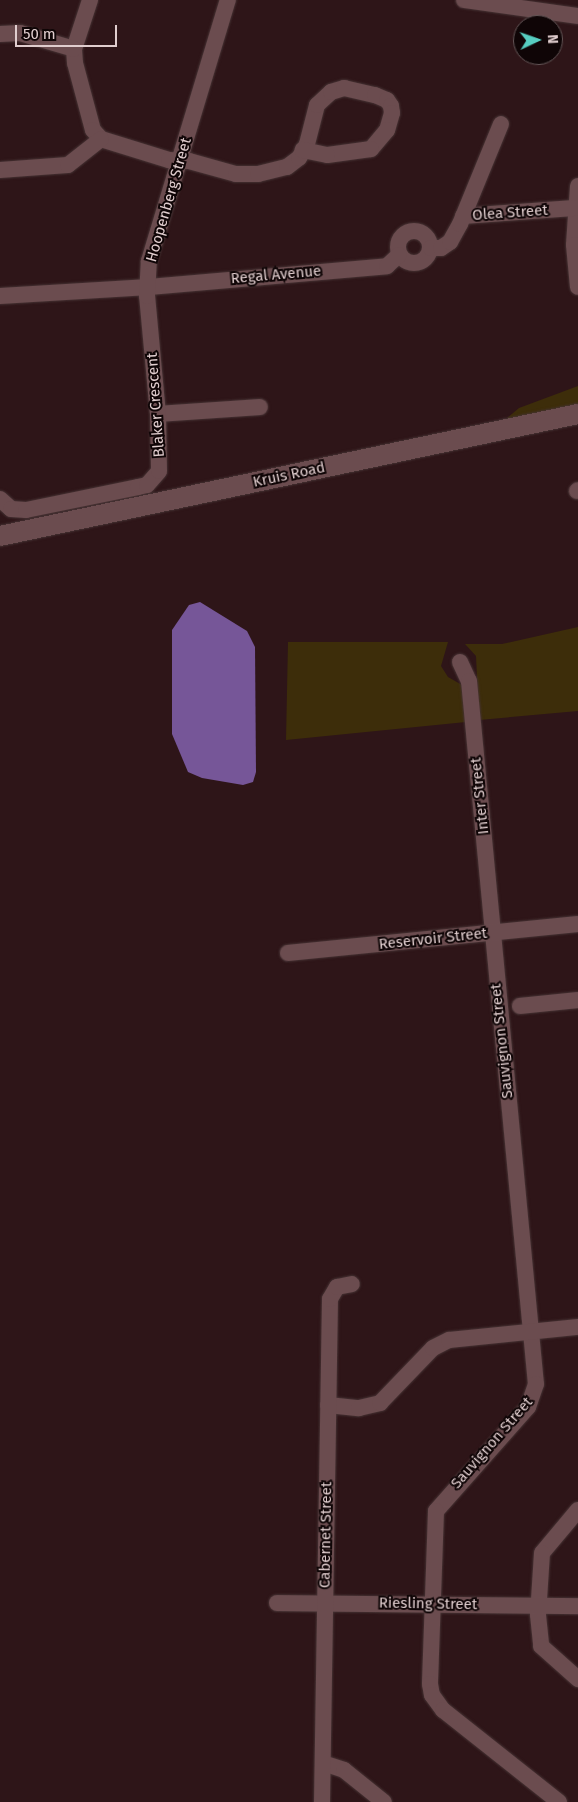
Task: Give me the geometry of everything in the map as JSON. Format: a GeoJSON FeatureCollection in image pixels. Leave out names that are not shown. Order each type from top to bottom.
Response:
{"type":"FeatureCollection","features":[{"type":"Feature","properties":{"kind":"street"},"geometry":{"type":"LineString","coordinates":[[90,0],[74,49],[93,130],[101,139],[169,160],[180,160],[236,174],[258,174],[287,167],[299,158],[304,150],[317,105],[331,92],[344,88],[387,100],[391,106],[392,113],[387,130],[371,149],[327,155],[304,150]]}},
{"type":"Feature","properties":{"kind":"street","name":"Hoopenberg Street"},"geometry":{"type":"LineString","coordinates":[[148,287],[149,261],[228,0]]}},
{"type":"Feature","properties":{"kind":"street"},"geometry":{"type":"LineString","coordinates":[[464,0],[578,16]]}},
{"type":"Feature","properties":{"kind":"street"},"geometry":{"type":"LineString","coordinates":[[0,34],[20,33],[74,49]]}},
{"type":"Feature","properties":{"kind":"street","name":"Olea Street"},"geometry":{"type":"LineString","coordinates":[[431,248],[441,248],[455,232],[501,124]]}},
{"type":"Feature","properties":{"kind":"street"},"geometry":{"type":"LineString","coordinates":[[0,170],[68,165],[101,139]]}},
{"type":"Feature","properties":{"kind":"street"},"geometry":{"type":"LineString","coordinates":[[578,186],[574,208],[578,288]]}},
{"type":"Feature","properties":{"kind":"street","name":"Olea Street"},"geometry":{"type":"LineString","coordinates":[[463,216],[574,208]]}},
{"type":"Feature","properties":{"kind":"street"},"geometry":{"type":"LineString","coordinates":[[412,231],[423,233],[431,248],[426,259],[416,264],[405,261],[400,255],[399,241],[412,231]]}},
{"type":"Feature","properties":{"kind":"street","name":"Regal Avenue"},"geometry":{"type":"LineString","coordinates":[[148,287],[387,266],[400,255]]}},
{"type":"Feature","properties":{"kind":"street"},"geometry":{"type":"LineString","coordinates":[[0,296],[148,287]]}},
{"type":"Feature","properties":{"kind":"street","name":"Blaker Crescent"},"geometry":{"type":"LineString","coordinates":[[0,499],[6,506],[18,511],[147,485],[159,471],[161,462],[148,287]]}},
{"type":"Feature","properties":{"kind":"street"},"geometry":{"type":"LineString","coordinates":[[158,414],[260,408]]}},
{"type":"Feature","properties":{"kind":"street","name":"Kruis Road"},"geometry":{"type":"LineString","coordinates":[[0,536],[578,414]]}},
{"type":"Feature","properties":{"kind":"street","name":"Inter Street"},"geometry":{"type":"LineString","coordinates":[[460,662],[469,681],[493,932]]}},
{"type":"Feature","properties":{"kind":"street","name":"Reservoir Street"},"geometry":{"type":"LineString","coordinates":[[288,952],[578,924]]}},
{"type":"Feature","properties":{"kind":"street","name":"Sauvignon Street"},"geometry":{"type":"LineString","coordinates":[[493,932],[531,1332],[534,1395],[528,1407],[436,1511],[431,1604],[432,1695],[443,1710],[559,1802]]}},
{"type":"Feature","properties":{"kind":"street"},"geometry":{"type":"LineString","coordinates":[[520,1006],[578,1000]]}},
{"type":"Feature","properties":{"kind":"street","name":"Cabernet Street"},"geometry":{"type":"LineString","coordinates":[[322,1802],[330,1299],[337,1287],[352,1284]]}},
{"type":"Feature","properties":{"kind":"street"},"geometry":{"type":"LineString","coordinates":[[328,1405],[359,1408],[380,1403],[434,1348],[450,1340],[578,1327]]}},
{"type":"Feature","properties":{"kind":"street"},"geometry":{"type":"LineString","coordinates":[[578,1510],[542,1553],[538,1605],[540,1646],[578,1679]]}},
{"type":"Feature","properties":{"kind":"street","name":"Riesling Street"},"geometry":{"type":"LineString","coordinates":[[277,1603],[578,1606]]}},
{"type":"Feature","properties":{"kind":"street"},"geometry":{"type":"LineString","coordinates":[[322,1762],[344,1770],[384,1802]]}},
{"type":"Feature","properties":{"kind":"shaded area"},"geometry":{"type":"Polygon","coordinates":[[[578,386],[578,407],[507,422],[507,418],[519,408],[578,386]]]}},
{"type":"Feature","properties":{"kind":"shaded area"},"geometry":{"type":"Polygon","coordinates":[[[200,602],[247,631],[255,647],[256,772],[253,782],[243,785],[202,778],[188,772],[172,734],[172,630],[189,605],[200,602]]]}},
{"type":"Feature","properties":{"kind":"shaded area"},"geometry":{"type":"Polygon","coordinates":[[[578,627],[578,711],[479,720],[476,656],[465,644],[502,644],[578,627]]]}},
{"type":"Feature","properties":{"kind":"shaded area"},"geometry":{"type":"Polygon","coordinates":[[[288,642],[448,642],[441,666],[448,677],[462,685],[466,722],[286,740],[288,642]]]}}]}
